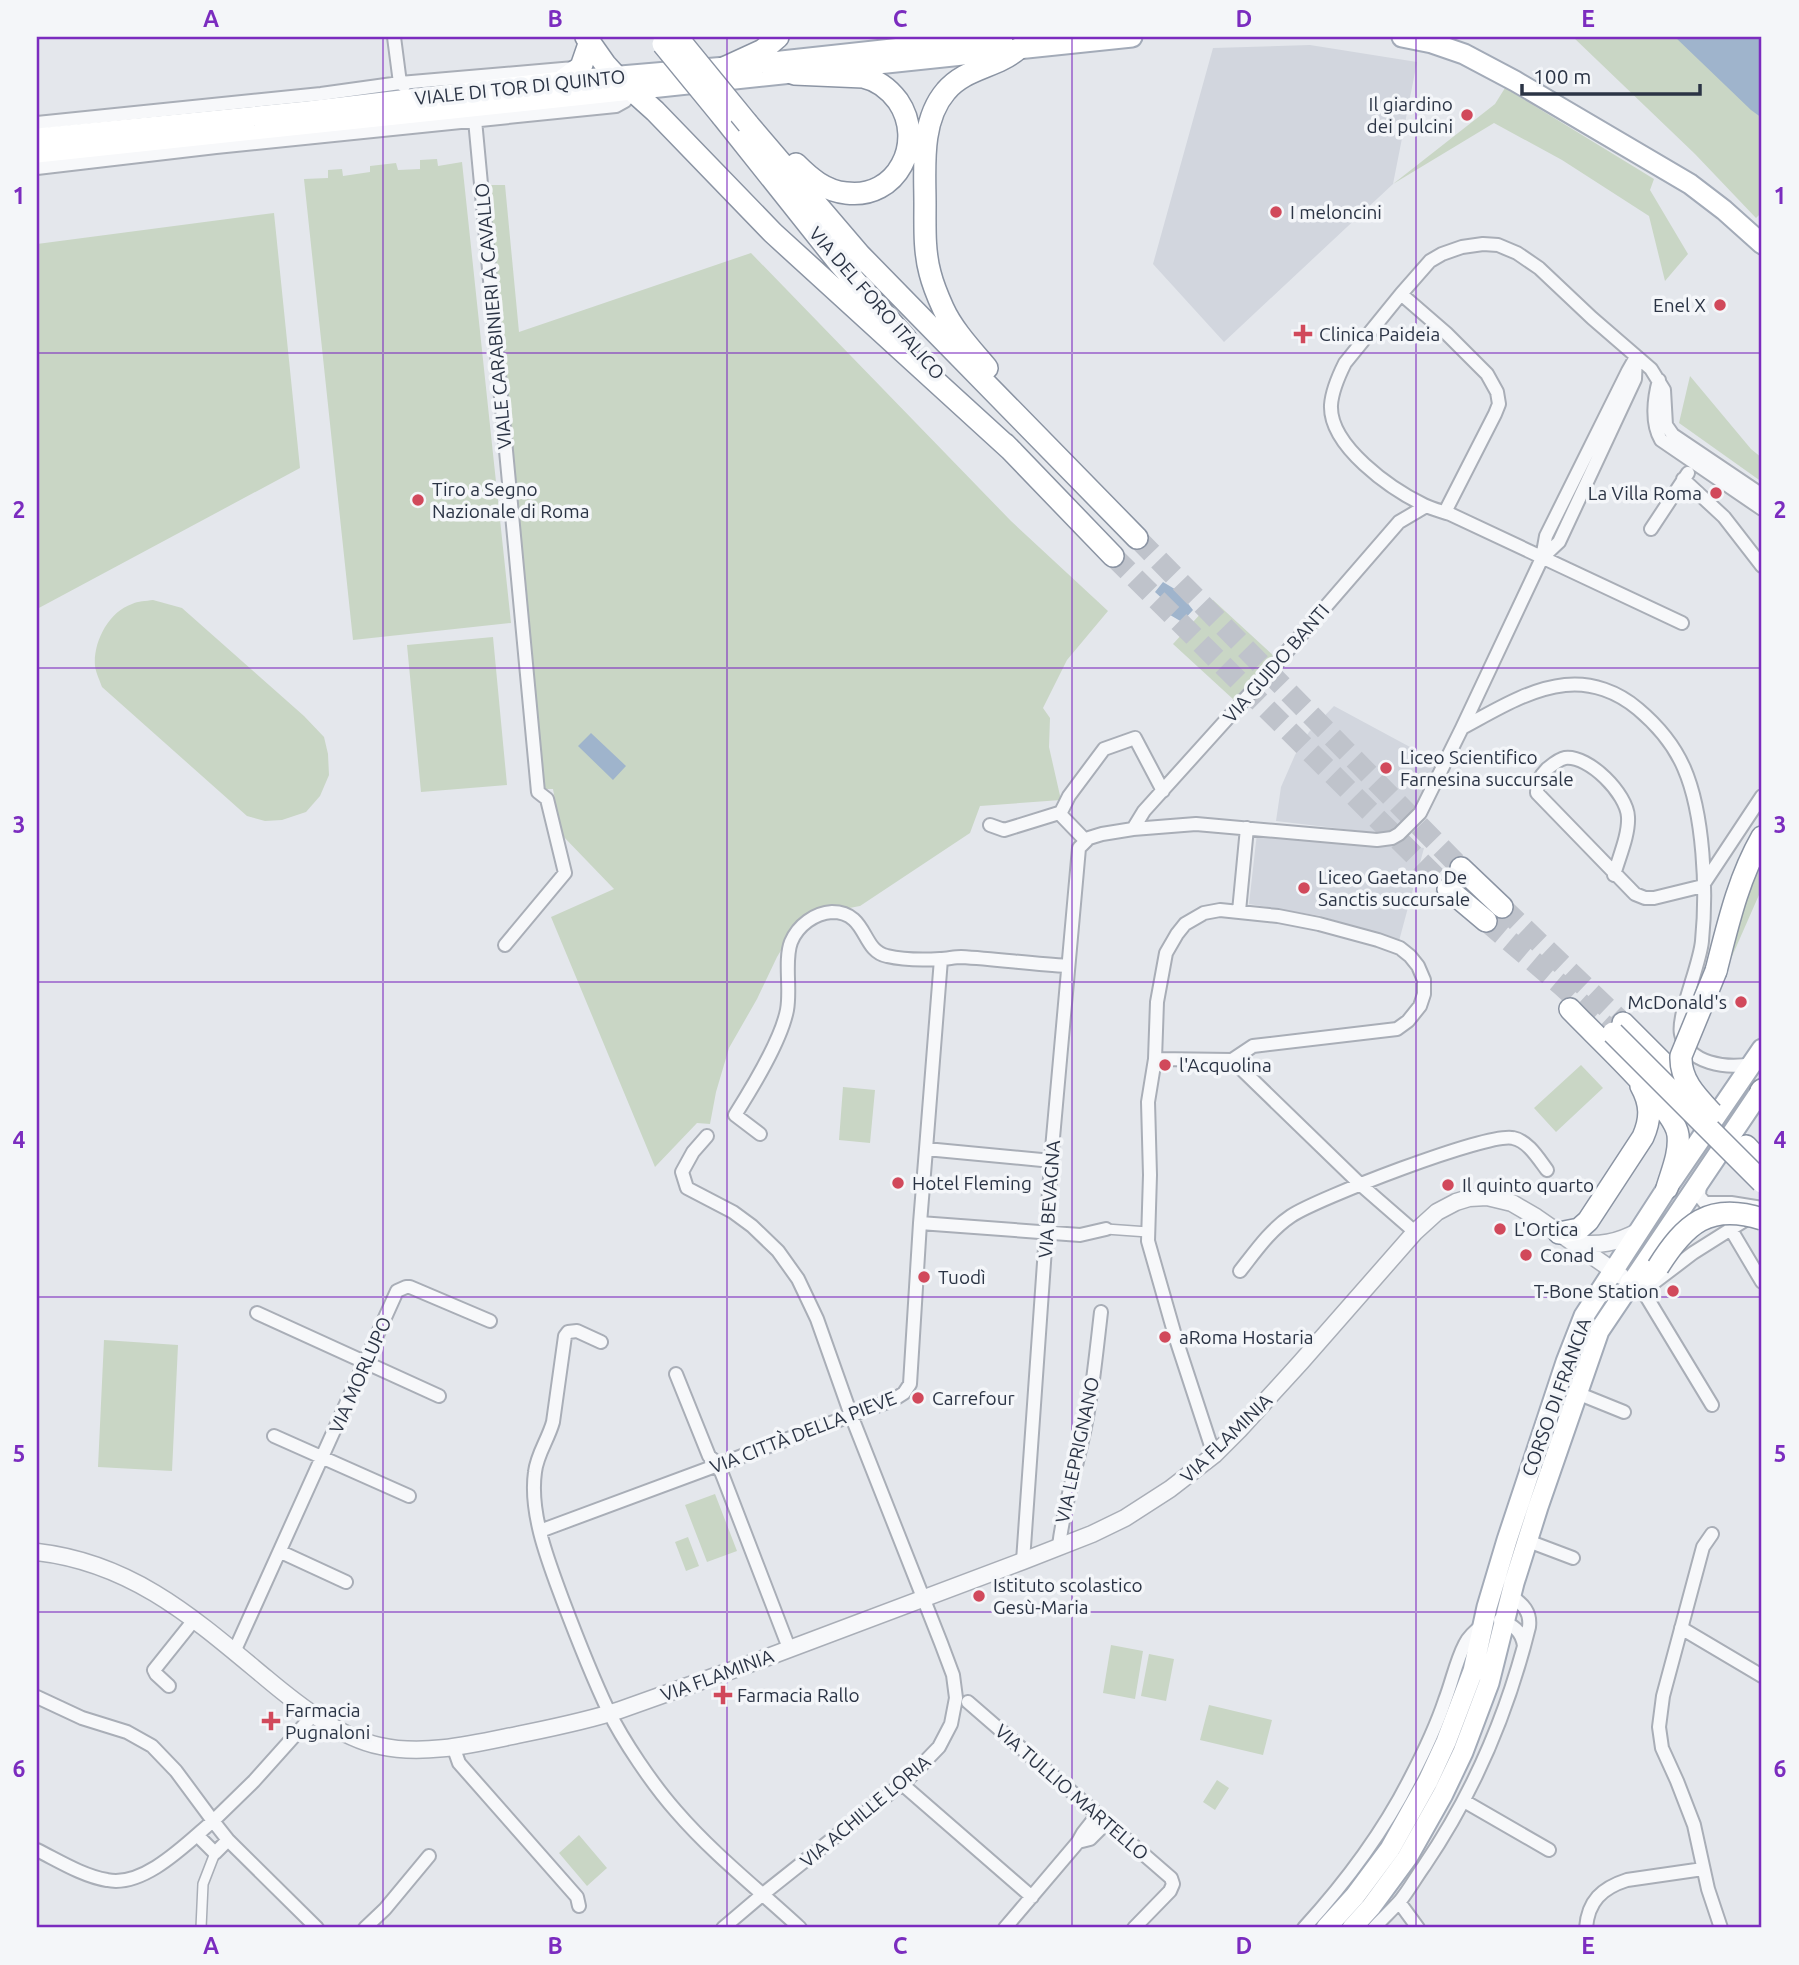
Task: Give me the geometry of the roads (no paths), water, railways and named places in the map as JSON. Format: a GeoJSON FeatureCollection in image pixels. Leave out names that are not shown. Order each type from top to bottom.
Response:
{"type":"FeatureCollection","features":[{"type":"Feature","properties":{"kind":"highway"},"geometry":{"type":"LineString","coordinates":[[726,66],[763,50],[778,37]]}},
{"type":"Feature","properties":{"kind":"highway"},"geometry":{"type":"LineString","coordinates":[[919,37],[944,43]]}},
{"type":"Feature","properties":{"kind":"highway","name":"VIA DEL FORO ITALICO"},"geometry":{"type":"LineString","coordinates":[[673,39],[722,116],[812,215],[860,255],[1138,538]]}},
{"type":"Feature","properties":{"kind":"highway","name":"VIA DEL FORO ITALICO"},"geometry":{"type":"LineString","coordinates":[[673,39],[750,127],[812,215],[839,263],[908,341],[1113,556]]}},
{"type":"Feature","properties":{"kind":"highway"},"geometry":{"type":"LineString","coordinates":[[562,81],[581,67],[587,40]]}},
{"type":"Feature","properties":{"kind":"highway"},"geometry":{"type":"LineString","coordinates":[[587,40],[616,76],[655,111],[774,233],[1013,452]]}},
{"type":"Feature","properties":{"kind":"highway"},"geometry":{"type":"LineString","coordinates":[[1011,43],[1004,60],[975,70],[958,80],[945,92],[934,111],[929,127],[925,162],[925,240],[930,272],[944,311],[955,328],[1092,492]]}},
{"type":"Feature","properties":{"kind":"highway"},"geometry":{"type":"LineString","coordinates":[[750,127],[773,142],[811,178],[828,189],[845,193],[870,191],[896,172],[905,158],[910,131],[903,109],[890,92],[873,80],[863,77],[794,74]]}},
{"type":"Feature","properties":{"kind":"highway"},"geometry":{"type":"LineString","coordinates":[[1696,1096],[1683,1073],[1681,1056],[1716,971],[1735,896],[1762,836]]}},
{"type":"Feature","properties":{"kind":"highway"},"geometry":{"type":"LineString","coordinates":[[1448,889],[1494,914],[1461,868]]}},
{"type":"Feature","properties":{"kind":"highway"},"geometry":{"type":"LineString","coordinates":[[1570,1009],[1672,1118],[1678,1132],[1678,1148],[1667,1188]]}},
{"type":"Feature","properties":{"kind":"highway"},"geometry":{"type":"LineString","coordinates":[[1762,1163],[1754,1149],[1618,1028],[1762,1182]]}},
{"type":"Feature","properties":{"kind":"highway"},"geometry":{"type":"LineString","coordinates":[[1567,1238],[1588,1222],[1643,1137],[1648,1124],[1649,1109],[1644,1092],[1634,1076]]}},
{"type":"Feature","properties":{"kind":"highway"},"geometry":{"type":"LineString","coordinates":[[1637,1287],[1658,1267],[1676,1239],[1689,1227],[1714,1215],[1731,1212],[1762,1219]]}},
{"type":"Feature","properties":{"kind":"main road","name":"VIALE DI TOR DI QUINTO"},"geometry":{"type":"LineString","coordinates":[[37,138],[240,110],[421,98],[562,81],[944,43],[1011,43],[1132,37]]}},
{"type":"Feature","properties":{"kind":"main road"},"geometry":{"type":"LineString","coordinates":[[1402,37],[1432,43],[1464,54],[1515,81],[1690,184],[1762,244]]}},
{"type":"Feature","properties":{"kind":"main road","name":"VIALE DI TOR DI QUINTO"},"geometry":{"type":"LineString","coordinates":[[37,153],[143,149],[216,135],[794,74],[1011,43]]}},
{"type":"Feature","properties":{"kind":"main road","name":"CORSO DI FRANCIA"},"geometry":{"type":"LineString","coordinates":[[1391,1865],[1446,1742],[1473,1671],[1496,1574],[1574,1339],[1590,1305],[1757,1057]]}},
{"type":"Feature","properties":{"kind":"main road","name":"CORSO DI FRANCIA"},"geometry":{"type":"LineString","coordinates":[[1352,1928],[1363,1901],[1431,1816],[1463,1752],[1489,1683],[1528,1541],[1599,1331],[1637,1287],[1701,1180],[1762,1090]]}},
{"type":"Feature","properties":{"kind":"main road","name":"CORSO DI FRANCIA"},"geometry":{"type":"LineString","coordinates":[[1326,1928],[1363,1901]]}},
{"type":"Feature","properties":{"kind":"street"},"geometry":{"type":"LineString","coordinates":[[394,37],[400,83],[421,98]]}},
{"type":"Feature","properties":{"kind":"street","name":"VIALE DI TOR DI QUINTO"},"geometry":{"type":"LineString","coordinates":[[271,107],[400,83],[581,67]]}},
{"type":"Feature","properties":{"kind":"street"},"geometry":{"type":"LineString","coordinates":[[536,72],[562,81]]}},
{"type":"Feature","properties":{"kind":"street","name":"VIALE DI TOR DI QUINTO"},"geometry":{"type":"LineString","coordinates":[[37,168],[143,149],[434,125],[616,106],[633,92]]}},
{"type":"Feature","properties":{"kind":"street"},"geometry":{"type":"LineString","coordinates":[[434,125],[448,109]]}},
{"type":"Feature","properties":{"kind":"street","name":"VIALE DI TOR DI QUINTO"},"geometry":{"type":"LineString","coordinates":[[37,123],[240,110]]}},
{"type":"Feature","properties":{"kind":"street","name":"VIALE CARABINIERI A CAVALLO"},"geometry":{"type":"LineString","coordinates":[[475,120],[538,792],[547,799],[565,873],[505,945]]}},
{"type":"Feature","properties":{"kind":"street"},"geometry":{"type":"LineString","coordinates":[[1682,623],[1445,512],[1426,506],[1399,490],[1355,455],[1337,429],[1332,400],[1343,367],[1421,269],[1442,254],[1471,246],[1498,245],[1517,253],[1539,268],[1651,369],[1659,380],[1665,397],[1666,425],[1673,435],[1762,495]]}},
{"type":"Feature","properties":{"kind":"street"},"geometry":{"type":"LineString","coordinates":[[1401,294],[1487,374],[1497,392],[1499,404],[1495,414],[1445,512]]}},
{"type":"Feature","properties":{"kind":"street"},"geometry":{"type":"LineString","coordinates":[[1060,814],[1085,840],[1133,829],[1208,824],[1377,839],[1392,838],[1403,831],[1420,813],[1542,558],[1559,542],[1635,379],[1636,357]]}},
{"type":"Feature","properties":{"kind":"street"},"geometry":{"type":"LineString","coordinates":[[1659,380],[1655,418],[1657,433],[1664,443],[1762,509]]}},
{"type":"Feature","properties":{"kind":"street"},"geometry":{"type":"LineString","coordinates":[[1651,528],[1694,464]]}},
{"type":"Feature","properties":{"kind":"street"},"geometry":{"type":"LineString","coordinates":[[1683,479],[1724,517],[1762,566]]}},
{"type":"Feature","properties":{"kind":"street","name":"VIA GUIDO BANTI"},"geometry":{"type":"LineString","coordinates":[[1133,829],[1144,811],[1399,522],[1426,506]]}},
{"type":"Feature","properties":{"kind":"street"},"geometry":{"type":"LineString","coordinates":[[1462,728],[1531,694],[1563,685],[1587,685],[1622,697],[1643,713],[1661,732],[1683,767],[1691,788],[1698,822],[1703,886],[1701,946],[1681,1019],[1680,1033],[1690,1049],[1706,1061],[1723,1066],[1757,1057]]}},
{"type":"Feature","properties":{"kind":"street"},"geometry":{"type":"LineString","coordinates":[[990,825],[1004,830],[1060,814],[1069,796],[1104,749],[1135,738],[1163,791]]}},
{"type":"Feature","properties":{"kind":"street"},"geometry":{"type":"LineString","coordinates":[[1614,875],[1628,818],[1624,801],[1606,778],[1583,763],[1569,758],[1562,759],[1540,776],[1537,793],[1614,875],[1634,894],[1644,898],[1703,886],[1762,796]]}},
{"type":"Feature","properties":{"kind":"street"},"geometry":{"type":"LineString","coordinates":[[1239,911],[1247,828]]}},
{"type":"Feature","properties":{"kind":"street","name":"VIA BEVAGNA"},"geometry":{"type":"LineString","coordinates":[[1023,1561],[1077,853],[1085,840]]}},
{"type":"Feature","properties":{"kind":"street"},"geometry":{"type":"LineString","coordinates":[[1156,1059],[1232,1059],[1253,1046],[1397,1029],[1417,1011],[1424,988],[1422,975],[1410,956],[1400,948],[1378,940],[1319,923],[1220,909],[1204,913],[1185,924],[1166,953],[1157,1002],[1156,1059],[1148,1101],[1148,1241],[1176,1339],[1214,1455]]}},
{"type":"Feature","properties":{"kind":"street"},"geometry":{"type":"LineString","coordinates":[[760,1134],[735,1115],[783,1026],[789,993],[788,958],[794,935],[817,916],[828,913],[848,915],[860,926],[874,949],[884,956],[912,959],[958,957],[1068,967]]}},
{"type":"Feature","properties":{"kind":"street"},"geometry":{"type":"LineString","coordinates":[[941,959],[926,1149],[1052,1161]]}},
{"type":"Feature","properties":{"kind":"street"},"geometry":{"type":"LineString","coordinates":[[1232,1059],[1361,1185],[1415,1232]]}},
{"type":"Feature","properties":{"kind":"street","name":"VIA ACHILLE LORIA"},"geometry":{"type":"LineString","coordinates":[[707,1136],[693,1152],[682,1172],[687,1188],[744,1219],[771,1243],[798,1279],[817,1318],[851,1415],[953,1675],[956,1691],[951,1724],[944,1740],[929,1759],[902,1784],[723,1928]]}},
{"type":"Feature","properties":{"kind":"street"},"geometry":{"type":"LineString","coordinates":[[1240,1271],[1279,1224],[1293,1214],[1361,1185],[1466,1146],[1506,1137],[1517,1139],[1528,1146],[1547,1170]]}},
{"type":"Feature","properties":{"kind":"street","name":"VIA CITTÀ DELLA PIEVE"},"geometry":{"type":"LineString","coordinates":[[540,1531],[897,1398],[904,1393],[910,1384],[926,1149]]}},
{"type":"Feature","properties":{"kind":"street"},"geometry":{"type":"LineString","coordinates":[[1701,1180],[1699,1196],[1704,1202],[1731,1203],[1762,1209]]}},
{"type":"Feature","properties":{"kind":"street","name":"VIA FLAMINIA"},"geometry":{"type":"LineString","coordinates":[[37,1552],[78,1559],[121,1574],[157,1594],[314,1714],[352,1736],[379,1746],[417,1750],[453,1746],[537,1731],[610,1713],[1023,1561],[1093,1534],[1125,1518],[1171,1489],[1214,1455],[1314,1348],[1415,1232],[1448,1205],[1469,1198],[1487,1197],[1512,1203],[1637,1287]]}},
{"type":"Feature","properties":{"kind":"street"},"geometry":{"type":"LineString","coordinates":[[1712,1405],[1637,1287],[1762,1209]]}},
{"type":"Feature","properties":{"kind":"street"},"geometry":{"type":"LineString","coordinates":[[920,1223],[1080,1235],[1106,1229],[1148,1232]]}},
{"type":"Feature","properties":{"kind":"street"},"geometry":{"type":"LineString","coordinates":[[1730,1228],[1762,1282]]}},
{"type":"Feature","properties":{"kind":"street"},"geometry":{"type":"LineString","coordinates":[[1567,1238],[1609,1244],[1639,1231]]}},
{"type":"Feature","properties":{"kind":"street","name":"VIA MORLUPO"},"geometry":{"type":"LineString","coordinates":[[234,1652],[394,1295],[401,1288],[410,1287],[490,1321]]}},
{"type":"Feature","properties":{"kind":"street","name":"VIA LEPRIGNANO"},"geometry":{"type":"LineString","coordinates":[[1059,1546],[1062,1520],[1092,1388],[1101,1312]]}},
{"type":"Feature","properties":{"kind":"street"},"geometry":{"type":"LineString","coordinates":[[257,1313],[439,1396]]}},
{"type":"Feature","properties":{"kind":"street"},"geometry":{"type":"LineString","coordinates":[[601,1342],[577,1331],[568,1332],[565,1336],[550,1433],[534,1473],[540,1531],[555,1580],[610,1713],[639,1760],[675,1810],[800,1928]]}},
{"type":"Feature","properties":{"kind":"street"},"geometry":{"type":"LineString","coordinates":[[676,1374],[709,1456],[718,1464],[789,1648]]}},
{"type":"Feature","properties":{"kind":"street"},"geometry":{"type":"LineString","coordinates":[[1577,1394],[1625,1412]]}},
{"type":"Feature","properties":{"kind":"street"},"geometry":{"type":"LineString","coordinates":[[275,1436],[408,1496]]}},
{"type":"Feature","properties":{"kind":"street"},"geometry":{"type":"LineString","coordinates":[[1712,1534],[1703,1547],[1661,1701],[1660,1737],[1694,1825],[1703,1869],[1721,1928]]}},
{"type":"Feature","properties":{"kind":"street"},"geometry":{"type":"LineString","coordinates":[[1528,1541],[1573,1558]]}},
{"type":"Feature","properties":{"kind":"street"},"geometry":{"type":"LineString","coordinates":[[281,1552],[346,1581]]}},
{"type":"Feature","properties":{"kind":"street","name":"CORSO DI FRANCIA"},"geometry":{"type":"LineString","coordinates":[[1374,1928],[1399,1902],[1464,1801],[1500,1718],[1529,1628],[1529,1618],[1523,1606],[1511,1596]]}},
{"type":"Feature","properties":{"kind":"street"},"geometry":{"type":"LineString","coordinates":[[169,1686],[154,1670],[194,1620]]}},
{"type":"Feature","properties":{"kind":"street"},"geometry":{"type":"LineString","coordinates":[[1484,1625],[1492,1620],[1505,1622],[1519,1632],[1524,1646]]}},
{"type":"Feature","properties":{"kind":"street","name":"CORSO DI FRANCIA"},"geometry":{"type":"LineString","coordinates":[[1304,1928],[1374,1841],[1416,1768],[1444,1704],[1463,1647],[1469,1637],[1484,1625]]}},
{"type":"Feature","properties":{"kind":"street"},"geometry":{"type":"LineString","coordinates":[[1681,1628],[1762,1676]]}},
{"type":"Feature","properties":{"kind":"street"},"geometry":{"type":"LineString","coordinates":[[37,1698],[82,1718],[127,1732],[152,1746],[176,1771],[228,1840],[317,1928]]}},
{"type":"Feature","properties":{"kind":"street","name":"VIA TULLIO MARTELLO"},"geometry":{"type":"LineString","coordinates":[[968,1702],[1171,1878],[1173,1884],[1170,1891],[1134,1928]]}},
{"type":"Feature","properties":{"kind":"street"},"geometry":{"type":"LineString","coordinates":[[37,1850],[105,1880],[121,1881],[144,1874],[214,1821],[314,1714]]}},
{"type":"Feature","properties":{"kind":"street"},"geometry":{"type":"LineString","coordinates":[[453,1746],[459,1763],[577,1897],[579,1906]]}},
{"type":"Feature","properties":{"kind":"street"},"geometry":{"type":"LineString","coordinates":[[902,1784],[1032,1896]]}},
{"type":"Feature","properties":{"kind":"street"},"geometry":{"type":"LineString","coordinates":[[1464,1801],[1549,1850]]}},
{"type":"Feature","properties":{"kind":"street"},"geometry":{"type":"LineString","coordinates":[[1005,1928],[1078,1842],[1090,1839],[1102,1818]]}},
{"type":"Feature","properties":{"kind":"street"},"geometry":{"type":"LineString","coordinates":[[197,1835],[215,1853]]}},
{"type":"Feature","properties":{"kind":"street"},"geometry":{"type":"LineString","coordinates":[[201,1928],[203,1884],[215,1853],[228,1840]]}},
{"type":"Feature","properties":{"kind":"street"},"geometry":{"type":"LineString","coordinates":[[1374,1841],[1375,1854],[1391,1865]]}},
{"type":"Feature","properties":{"kind":"street","name":"CORSO DI FRANCIA"},"geometry":{"type":"LineString","coordinates":[[1391,1865],[1421,1858],[1436,1847]]}},
{"type":"Feature","properties":{"kind":"street"},"geometry":{"type":"LineString","coordinates":[[365,1928],[385,1909],[429,1856]]}},
{"type":"Feature","properties":{"kind":"street"},"geometry":{"type":"LineString","coordinates":[[1586,1928],[1594,1902],[1605,1889],[1616,1883],[1703,1869]]}},
{"type":"Feature","properties":{"kind":"street"},"geometry":{"type":"LineString","coordinates":[[1328,1901],[1363,1901],[1376,1907],[1383,1902],[1399,1902],[1418,1928]]}},
{"type":"Feature","properties":{"kind":"water"},"geometry":{"type":"Polygon","coordinates":[[[1675,37],[1762,37],[1762,118],[1751,110],[1675,37]]]}},
{"type":"Feature","properties":{"kind":"water"},"geometry":{"type":"Polygon","coordinates":[[[1163,582],[1178,591],[1193,610],[1182,622],[1160,609],[1163,603],[1167,603],[1155,592],[1163,582]]]}},
{"type":"Feature","properties":{"kind":"water"},"geometry":{"type":"Polygon","coordinates":[[[591,733],[626,766],[613,780],[578,746],[591,733]]]}},
{"type":"Feature","properties":{"kind":"tunnel"},"geometry":{"type":"LineString","coordinates":[[1137,538],[1461,868]]}},
{"type":"Feature","properties":{"kind":"tunnel"},"geometry":{"type":"LineString","coordinates":[[1113,556],[1448,889]]}},
{"type":"Feature","properties":{"kind":"tunnel"},"geometry":{"type":"LineString","coordinates":[[1502,907],[1623,1023]]}},
{"type":"Feature","properties":{"kind":"tunnel"},"geometry":{"type":"LineString","coordinates":[[1486,921],[1613,1033]]}},
{"type":"Feature","properties":{"kind":"place","name":"Il giardino dei pulcini"},"geometry":{"type":"Point","coordinates":[1467,115]}},
{"type":"Feature","properties":{"kind":"place","name":"I meloncini"},"geometry":{"type":"Point","coordinates":[1276,212]}},
{"type":"Feature","properties":{"kind":"place","name":"Enel X"},"geometry":{"type":"Point","coordinates":[1720,305]}},
{"type":"Feature","properties":{"kind":"place","name":"Clinica Paideia"},"geometry":{"type":"Point","coordinates":[1303,334]}},
{"type":"Feature","properties":{"kind":"place","name":"La Villa Roma"},"geometry":{"type":"Point","coordinates":[1716,493]}},
{"type":"Feature","properties":{"kind":"place","name":"Tiro a Segno Nazionale di Roma"},"geometry":{"type":"Point","coordinates":[418,500]}},
{"type":"Feature","properties":{"kind":"place","name":"Liceo Scientifico Farnesina succursale"},"geometry":{"type":"Point","coordinates":[1386,768]}},
{"type":"Feature","properties":{"kind":"place","name":"Liceo Gaetano De Sanctis succursale"},"geometry":{"type":"Point","coordinates":[1304,888]}},
{"type":"Feature","properties":{"kind":"place","name":"McDonald's"},"geometry":{"type":"Point","coordinates":[1741,1002]}},
{"type":"Feature","properties":{"kind":"place","name":"l'Acquolina"},"geometry":{"type":"Point","coordinates":[1165,1065]}},
{"type":"Feature","properties":{"kind":"place","name":"Hotel Fleming"},"geometry":{"type":"Point","coordinates":[898,1183]}},
{"type":"Feature","properties":{"kind":"place","name":"Il quinto quarto"},"geometry":{"type":"Point","coordinates":[1448,1185]}},
{"type":"Feature","properties":{"kind":"place","name":"L'Ortica"},"geometry":{"type":"Point","coordinates":[1500,1229]}},
{"type":"Feature","properties":{"kind":"place","name":"Conad"},"geometry":{"type":"Point","coordinates":[1526,1255]}},
{"type":"Feature","properties":{"kind":"place","name":"Tuodì"},"geometry":{"type":"Point","coordinates":[924,1277]}},
{"type":"Feature","properties":{"kind":"place","name":"T-Bone Station"},"geometry":{"type":"Point","coordinates":[1673,1291]}},
{"type":"Feature","properties":{"kind":"place","name":"aRoma Hostaria"},"geometry":{"type":"Point","coordinates":[1165,1337]}},
{"type":"Feature","properties":{"kind":"place","name":"Carrefour"},"geometry":{"type":"Point","coordinates":[918,1398]}},
{"type":"Feature","properties":{"kind":"place","name":"Istituto scolastico Gesù-Maria"},"geometry":{"type":"Point","coordinates":[979,1596]}},
{"type":"Feature","properties":{"kind":"place","name":"Farmacia Rallo"},"geometry":{"type":"Point","coordinates":[723,1695]}},
{"type":"Feature","properties":{"kind":"place","name":"Farmacia Pugnaloni"},"geometry":{"type":"Point","coordinates":[271,1721]}}]}
